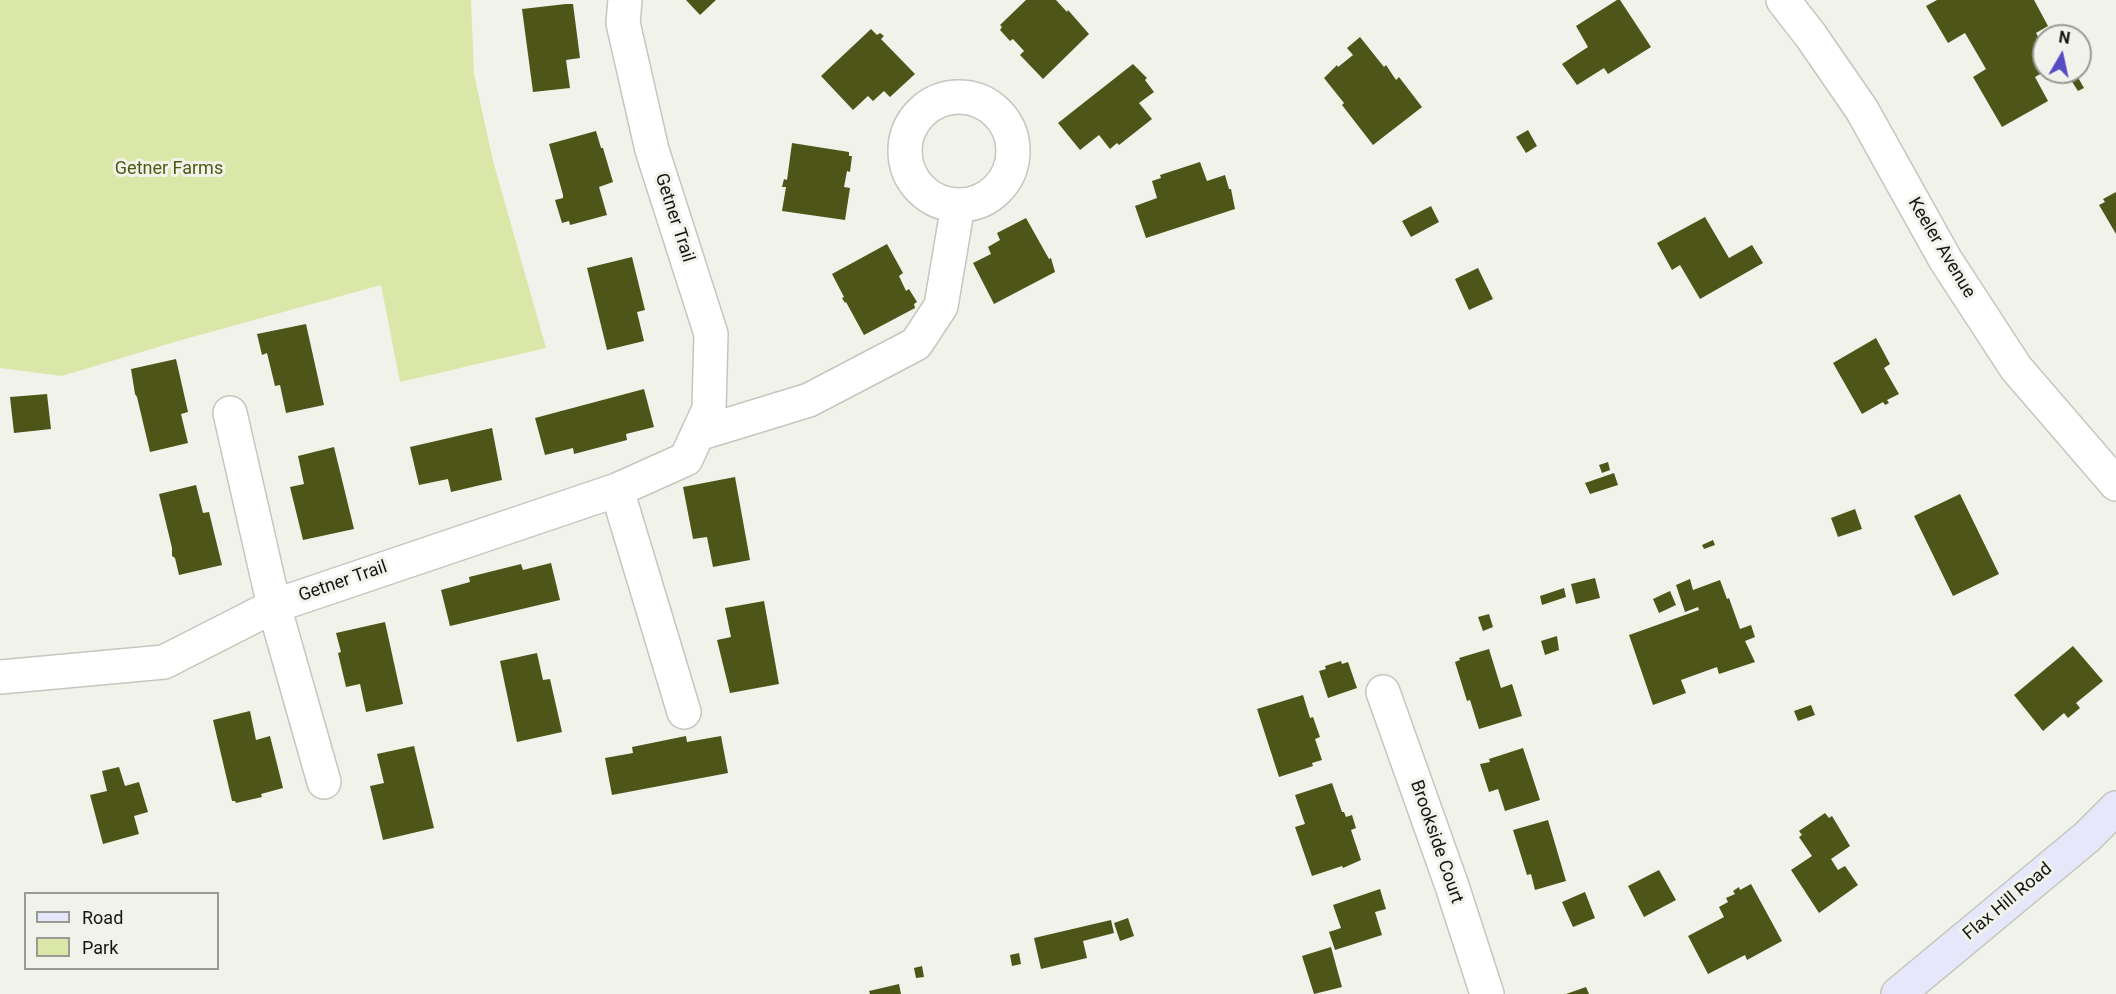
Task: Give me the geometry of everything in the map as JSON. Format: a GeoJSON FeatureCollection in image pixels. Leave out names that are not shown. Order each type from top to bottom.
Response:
{"type":"FeatureCollection","features":[{"type":"Feature","properties":{"kind":"main road","name":"Flax Hill Road"},"geometry":{"type":"LineString","coordinates":[[1898,994],[2087,837],[2116,808]]}},
{"type":"Feature","properties":{"kind":"street","name":"Getner Trail"},"geometry":{"type":"LineString","coordinates":[[0,677],[164,662],[274,606],[616,490],[686,459],[709,409],[711,334],[652,150],[623,23],[626,0]]}},
{"type":"Feature","properties":{"kind":"street","name":"Keeler Avenue"},"geometry":{"type":"LineString","coordinates":[[1783,0],[1812,36],[1862,110],[1945,259],[2016,368],[2116,484]]}},
{"type":"Feature","properties":{"kind":"street"},"geometry":{"type":"LineString","coordinates":[[698,434],[809,400],[916,344],[941,306],[958,205]]}},
{"type":"Feature","properties":{"kind":"street","name":"Getner Trail"},"geometry":{"type":"LineString","coordinates":[[230,412],[274,606],[324,782]]}},
{"type":"Feature","properties":{"kind":"street"},"geometry":{"type":"LineString","coordinates":[[616,490],[684,712]]}},
{"type":"Feature","properties":{"kind":"street","name":"Brookside Court"},"geometry":{"type":"LineString","coordinates":[[1383,692],[1452,886],[1487,994]]}},
{"type":"Feature","properties":{"kind":"green space","name":"Getner Farms"},"geometry":{"type":"Polygon","coordinates":[[[0,0],[471,0],[474,74],[493,161],[546,348],[400,382],[381,285],[178,341],[62,376],[0,368],[0,0]]]}},
{"type":"Feature","properties":{"kind":"building"},"geometry":{"type":"Polygon","coordinates":[[[686,0],[716,0],[700,15],[686,0]]]}},
{"type":"Feature","properties":{"kind":"building"},"geometry":{"type":"Polygon","coordinates":[[[1026,0],[1056,0],[1089,34],[1043,79],[1020,55],[1024,51],[1000,30],[1002,27],[1000,25],[1026,0]]]}},
{"type":"Feature","properties":{"kind":"building"},"geometry":{"type":"Polygon","coordinates":[[[1620,0],[1651,47],[1608,74],[1604,68],[1577,85],[1562,64],[1588,47],[1576,26],[1620,0]]]}},
{"type":"Feature","properties":{"kind":"building"},"geometry":{"type":"Polygon","coordinates":[[[1937,0],[2034,0],[2047,24],[2032,24],[2032,84],[2039,84],[2048,101],[2002,127],[1973,77],[1986,69],[1965,33],[1948,43],[1926,6],[1937,0]]]}},
{"type":"Feature","properties":{"kind":"building"},"geometry":{"type":"Polygon","coordinates":[[[573,4],[580,58],[566,60],[570,88],[533,92],[522,9],[573,4]]]}},
{"type":"Feature","properties":{"kind":"building"},"geometry":{"type":"Polygon","coordinates":[[[871,29],[877,35],[880,33],[884,36],[881,39],[915,74],[890,97],[884,91],[873,101],[868,96],[853,110],[821,76],[871,29]]]}},
{"type":"Feature","properties":{"kind":"building"},"geometry":{"type":"Polygon","coordinates":[[[1360,37],[1384,67],[1386,65],[1396,80],[1399,77],[1422,107],[1373,145],[1324,78],[1337,65],[1338,67],[1353,55],[1347,48],[1360,37]]]}},
{"type":"Feature","properties":{"kind":"building"},"geometry":{"type":"Polygon","coordinates":[[[1133,64],[1147,78],[1145,80],[1154,92],[1139,103],[1152,119],[1119,145],[1117,143],[1110,149],[1099,135],[1080,150],[1058,123],[1133,64]]]}},
{"type":"Feature","properties":{"kind":"building"},"geometry":{"type":"Polygon","coordinates":[[[2073,84],[2082,84],[2084,88],[2078,91],[2073,84]]]}},
{"type":"Feature","properties":{"kind":"building"},"geometry":{"type":"Polygon","coordinates":[[[1528,130],[1537,146],[1526,153],[1516,137],[1528,130]]]}},
{"type":"Feature","properties":{"kind":"building"},"geometry":{"type":"Polygon","coordinates":[[[596,131],[613,182],[599,187],[607,215],[570,225],[569,221],[562,223],[555,200],[563,198],[563,195],[549,144],[596,131]]]}},
{"type":"Feature","properties":{"kind":"building"},"geometry":{"type":"Polygon","coordinates":[[[792,143],[849,152],[849,156],[852,156],[850,172],[847,171],[844,187],[850,188],[845,220],[782,211],[786,187],[782,187],[784,179],[787,180],[792,143]]]}},
{"type":"Feature","properties":{"kind":"building"},"geometry":{"type":"Polygon","coordinates":[[[1200,162],[1207,181],[1225,175],[1229,189],[1231,189],[1235,209],[1146,238],[1135,206],[1157,198],[1152,181],[1161,178],[1160,175],[1200,162]]]}},
{"type":"Feature","properties":{"kind":"building"},"geometry":{"type":"Polygon","coordinates":[[[2116,192],[2116,234],[2099,205],[2105,202],[2103,199],[2116,192]]]}},
{"type":"Feature","properties":{"kind":"building"},"geometry":{"type":"Polygon","coordinates":[[[1431,206],[1439,222],[1411,237],[1402,221],[1431,206]]]}},
{"type":"Feature","properties":{"kind":"building"},"geometry":{"type":"Polygon","coordinates":[[[1705,217],[1729,258],[1752,245],[1763,263],[1700,299],[1680,265],[1672,270],[1657,243],[1705,217]]]}},
{"type":"Feature","properties":{"kind":"building"},"geometry":{"type":"Polygon","coordinates":[[[1026,218],[1049,259],[1051,258],[1055,272],[994,304],[973,263],[991,254],[988,247],[1000,240],[997,233],[1026,218]]]}},
{"type":"Feature","properties":{"kind":"building"},"geometry":{"type":"Polygon","coordinates":[[[887,244],[903,273],[899,276],[906,291],[909,289],[917,302],[914,304],[915,308],[864,335],[842,298],[844,297],[832,274],[887,244]]]}},
{"type":"Feature","properties":{"kind":"building"},"geometry":{"type":"Polygon","coordinates":[[[632,257],[645,310],[637,312],[644,341],[607,350],[587,268],[632,257]]]}},
{"type":"Feature","properties":{"kind":"building"},"geometry":{"type":"Polygon","coordinates":[[[1478,268],[1493,299],[1469,310],[1455,279],[1478,268]]]}},
{"type":"Feature","properties":{"kind":"building"},"geometry":{"type":"Polygon","coordinates":[[[306,324],[324,405],[286,413],[280,385],[275,386],[267,353],[262,355],[257,334],[306,324]]]}},
{"type":"Feature","properties":{"kind":"building"},"geometry":{"type":"Polygon","coordinates":[[[1876,338],[1890,364],[1884,368],[1899,394],[1887,400],[1889,403],[1885,405],[1883,402],[1862,414],[1833,363],[1876,338]]]}},
{"type":"Feature","properties":{"kind":"building"},"geometry":{"type":"Polygon","coordinates":[[[176,359],[188,412],[181,414],[188,443],[150,452],[131,369],[176,359]]]}},
{"type":"Feature","properties":{"kind":"building"},"geometry":{"type":"Polygon","coordinates":[[[644,389],[654,427],[626,434],[627,440],[574,454],[573,448],[545,455],[535,418],[644,389]]]}},
{"type":"Feature","properties":{"kind":"building"},"geometry":{"type":"Polygon","coordinates":[[[47,394],[51,429],[14,433],[10,397],[47,394]]]}},
{"type":"Feature","properties":{"kind":"building"},"geometry":{"type":"Polygon","coordinates":[[[492,428],[502,480],[451,492],[448,479],[419,485],[410,447],[492,428]]]}},
{"type":"Feature","properties":{"kind":"building"},"geometry":{"type":"Polygon","coordinates":[[[334,447],[354,529],[303,540],[290,487],[304,484],[298,456],[334,447]]]}},
{"type":"Feature","properties":{"kind":"building"},"geometry":{"type":"Polygon","coordinates":[[[1608,462],[1610,470],[1602,473],[1599,465],[1608,462]]]}},
{"type":"Feature","properties":{"kind":"building"},"geometry":{"type":"Polygon","coordinates":[[[1614,473],[1618,485],[1590,494],[1585,483],[1614,473]]]}},
{"type":"Feature","properties":{"kind":"building"},"geometry":{"type":"Polygon","coordinates":[[[735,477],[750,560],[713,567],[707,537],[693,539],[683,487],[735,477]]]}},
{"type":"Feature","properties":{"kind":"building"},"geometry":{"type":"Polygon","coordinates":[[[196,485],[203,513],[209,512],[222,565],[179,575],[175,558],[172,556],[159,494],[196,485]]]}},
{"type":"Feature","properties":{"kind":"building"},"geometry":{"type":"Polygon","coordinates":[[[1960,494],[1999,574],[1953,596],[1914,516],[1960,494]]]}},
{"type":"Feature","properties":{"kind":"building"},"geometry":{"type":"Polygon","coordinates":[[[1855,509],[1862,529],[1838,537],[1831,518],[1855,509]]]}},
{"type":"Feature","properties":{"kind":"building"},"geometry":{"type":"Polygon","coordinates":[[[1713,540],[1715,545],[1704,549],[1702,545],[1713,540]]]}},
{"type":"Feature","properties":{"kind":"building"},"geometry":{"type":"Polygon","coordinates":[[[551,563],[560,600],[450,626],[441,590],[470,582],[469,577],[521,564],[523,570],[551,563]]]}},
{"type":"Feature","properties":{"kind":"building"},"geometry":{"type":"Polygon","coordinates":[[[1595,578],[1600,598],[1576,604],[1571,584],[1595,578]]]}},
{"type":"Feature","properties":{"kind":"building"},"geometry":{"type":"Polygon","coordinates":[[[1690,579],[1693,590],[1720,580],[1740,629],[1751,625],[1755,637],[1745,641],[1755,662],[1719,674],[1717,667],[1681,680],[1686,693],[1653,705],[1629,635],[1699,610],[1698,607],[1685,612],[1676,585],[1690,579]]]}},
{"type":"Feature","properties":{"kind":"building"},"geometry":{"type":"Polygon","coordinates":[[[1564,588],[1566,597],[1542,605],[1540,596],[1564,588]]]}},
{"type":"Feature","properties":{"kind":"building"},"geometry":{"type":"Polygon","coordinates":[[[1670,591],[1676,605],[1659,613],[1653,599],[1670,591]]]}},
{"type":"Feature","properties":{"kind":"building"},"geometry":{"type":"Polygon","coordinates":[[[764,601],[779,684],[730,693],[717,640],[731,637],[725,608],[764,601]]]}},
{"type":"Feature","properties":{"kind":"building"},"geometry":{"type":"Polygon","coordinates":[[[1489,614],[1493,627],[1483,631],[1478,617],[1489,614]]]}},
{"type":"Feature","properties":{"kind":"building"},"geometry":{"type":"Polygon","coordinates":[[[385,622],[403,704],[366,712],[360,684],[346,687],[336,633],[385,622]]]}},
{"type":"Feature","properties":{"kind":"building"},"geometry":{"type":"Polygon","coordinates":[[[1557,636],[1559,650],[1545,655],[1541,641],[1557,636]]]}},
{"type":"Feature","properties":{"kind":"building"},"geometry":{"type":"Polygon","coordinates":[[[2073,646],[2103,681],[2076,703],[2080,708],[2068,718],[2064,713],[2043,731],[2014,695],[2073,646]]]}},
{"type":"Feature","properties":{"kind":"building"},"geometry":{"type":"Polygon","coordinates":[[[1489,649],[1501,688],[1512,684],[1522,716],[1479,729],[1470,700],[1467,701],[1455,662],[1460,660],[1459,658],[1489,649]]]}},
{"type":"Feature","properties":{"kind":"building"},"geometry":{"type":"Polygon","coordinates":[[[537,653],[543,680],[550,679],[562,732],[517,742],[500,661],[537,653]]]}},
{"type":"Feature","properties":{"kind":"building"},"geometry":{"type":"Polygon","coordinates":[[[1341,661],[1342,664],[1348,662],[1357,688],[1328,698],[1319,671],[1326,669],[1325,666],[1341,661]]]}},
{"type":"Feature","properties":{"kind":"building"},"geometry":{"type":"Polygon","coordinates":[[[1303,695],[1310,718],[1313,717],[1320,737],[1315,739],[1322,760],[1312,763],[1313,766],[1279,777],[1257,709],[1303,695]]]}},
{"type":"Feature","properties":{"kind":"building"},"geometry":{"type":"Polygon","coordinates":[[[1811,705],[1815,715],[1798,721],[1794,711],[1811,705]]]}},
{"type":"Feature","properties":{"kind":"building"},"geometry":{"type":"Polygon","coordinates":[[[250,711],[256,740],[270,736],[283,788],[261,794],[262,797],[236,803],[232,801],[213,720],[250,711]]]}},
{"type":"Feature","properties":{"kind":"building"},"geometry":{"type":"Polygon","coordinates":[[[686,736],[687,742],[721,736],[728,773],[612,795],[605,758],[633,753],[632,747],[686,736]]]}},
{"type":"Feature","properties":{"kind":"building"},"geometry":{"type":"Polygon","coordinates":[[[414,746],[434,828],[383,840],[370,786],[384,783],[377,754],[414,746]]]}},
{"type":"Feature","properties":{"kind":"building"},"geometry":{"type":"Polygon","coordinates":[[[1523,748],[1540,800],[1505,811],[1498,789],[1489,792],[1480,764],[1523,748]]]}},
{"type":"Feature","properties":{"kind":"building"},"geometry":{"type":"Polygon","coordinates":[[[119,767],[125,786],[139,782],[148,812],[134,816],[139,834],[103,844],[90,795],[107,791],[102,771],[119,767]]]}},
{"type":"Feature","properties":{"kind":"building"},"geometry":{"type":"Polygon","coordinates":[[[1332,783],[1342,812],[1346,817],[1352,815],[1356,828],[1351,830],[1361,860],[1343,868],[1342,866],[1312,876],[1295,827],[1305,824],[1295,795],[1332,783]]]}},
{"type":"Feature","properties":{"kind":"building"},"geometry":{"type":"Polygon","coordinates":[[[1825,813],[1829,818],[1832,816],[1850,846],[1831,859],[1838,870],[1845,866],[1858,885],[1819,913],[1791,870],[1812,856],[1799,837],[1802,835],[1799,831],[1825,813]]]}},
{"type":"Feature","properties":{"kind":"building"},"geometry":{"type":"Polygon","coordinates":[[[1548,820],[1566,881],[1535,890],[1531,874],[1527,875],[1513,830],[1548,820]]]}},
{"type":"Feature","properties":{"kind":"building"},"geometry":{"type":"Polygon","coordinates":[[[1659,870],[1676,900],[1644,917],[1628,886],[1659,870]]]}},
{"type":"Feature","properties":{"kind":"building"},"geometry":{"type":"Polygon","coordinates":[[[1751,884],[1782,941],[1747,960],[1745,955],[1708,974],[1688,936],[1724,917],[1719,907],[1728,902],[1726,898],[1735,894],[1733,891],[1739,887],[1740,890],[1751,884]]]}},
{"type":"Feature","properties":{"kind":"building"},"geometry":{"type":"Polygon","coordinates":[[[1380,889],[1386,909],[1375,912],[1382,935],[1335,950],[1329,932],[1341,928],[1333,905],[1380,889]]]}},
{"type":"Feature","properties":{"kind":"building"},"geometry":{"type":"Polygon","coordinates":[[[1585,892],[1595,918],[1573,927],[1562,902],[1585,892]]]}},
{"type":"Feature","properties":{"kind":"building"},"geometry":{"type":"Polygon","coordinates":[[[1128,918],[1134,936],[1120,941],[1114,923],[1128,918]]]}},
{"type":"Feature","properties":{"kind":"building"},"geometry":{"type":"Polygon","coordinates":[[[1111,920],[1114,933],[1083,941],[1087,958],[1041,969],[1034,938],[1111,920]]]}},
{"type":"Feature","properties":{"kind":"building"},"geometry":{"type":"Polygon","coordinates":[[[1331,947],[1342,987],[1314,994],[1302,956],[1331,947]]]}},
{"type":"Feature","properties":{"kind":"building"},"geometry":{"type":"Polygon","coordinates":[[[1019,953],[1021,964],[1012,966],[1010,955],[1019,953]]]}},
{"type":"Feature","properties":{"kind":"building"},"geometry":{"type":"Polygon","coordinates":[[[922,966],[924,977],[916,978],[914,968],[922,966]]]}},
{"type":"Feature","properties":{"kind":"building"},"geometry":{"type":"Polygon","coordinates":[[[899,984],[901,994],[870,994],[869,991],[899,984]]]}},
{"type":"Feature","properties":{"kind":"building"},"geometry":{"type":"Polygon","coordinates":[[[1586,987],[1589,994],[1566,994],[1586,987]]]}}]}
